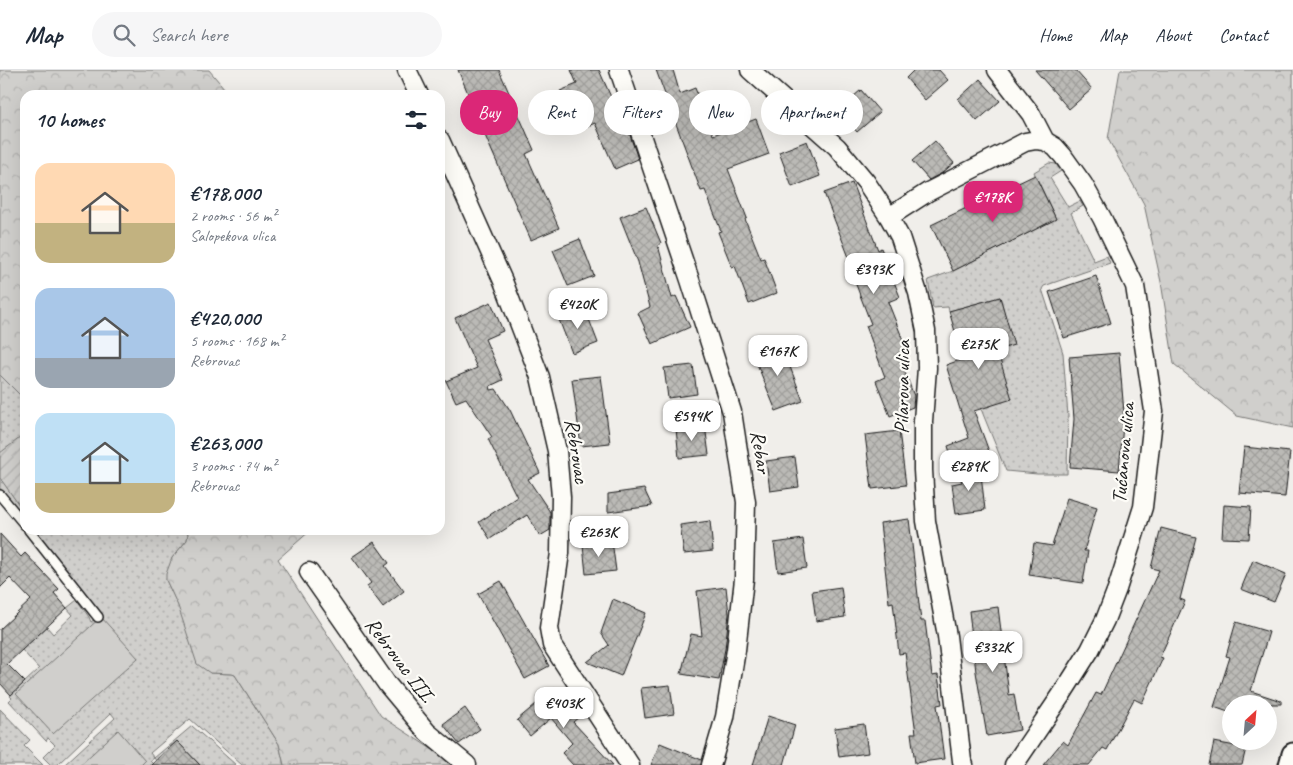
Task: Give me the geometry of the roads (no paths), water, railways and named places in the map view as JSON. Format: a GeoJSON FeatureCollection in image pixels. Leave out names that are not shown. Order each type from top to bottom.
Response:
{"type":"FeatureCollection","features":[{"type":"Feature","properties":{"kind":"street"},"geometry":{"type":"LineString","coordinates":[[407,70],[417,90]]}},
{"type":"Feature","properties":{"kind":"street","name":"Rebar"},"geometry":{"type":"LineString","coordinates":[[619,70],[690,280],[732,412],[746,502],[744,579],[736,650],[725,717],[711,765]]}},
{"type":"Feature","properties":{"kind":"street","name":"Pilarova ulica"},"geometry":{"type":"LineString","coordinates":[[750,70],[838,148],[866,182],[900,237],[915,284],[926,332],[927,368],[923,460],[926,521],[947,636],[964,765]]}},
{"type":"Feature","properties":{"kind":"street"},"geometry":{"type":"LineString","coordinates":[[997,70],[1031,114],[1045,141]]}},
{"type":"Feature","properties":{"kind":"street"},"geometry":{"type":"LineString","coordinates":[[889,217],[928,192],[1025,142],[1045,141]]}},
{"type":"Feature","properties":{"kind":"street","name":"Tućanova ulica"},"geometry":{"type":"LineString","coordinates":[[1014,765],[1090,650],[1117,590],[1143,507],[1154,411],[1135,286],[1083,184],[1059,152],[1045,141]]}},
{"type":"Feature","properties":{"kind":"street","name":"Rebrovac"},"geometry":{"type":"LineString","coordinates":[[445,155],[503,281],[540,378],[556,451],[561,497],[560,554],[549,628],[552,645],[630,765]]}},
{"type":"Feature","properties":{"kind":"street","name":"Rebrovac III."},"geometry":{"type":"LineString","coordinates":[[309,572],[387,684],[427,732],[467,765]]}},
{"type":"Feature","properties":{"kind":"street"},"geometry":{"type":"LineString","coordinates":[[1290,765],[1293,754]]}},
{"type":"Feature","properties":{"kind":"lane"},"geometry":{"type":"LineString","coordinates":[[0,495],[20,519]]}},
{"type":"Feature","properties":{"kind":"lane"},"geometry":{"type":"LineString","coordinates":[[33,535],[98,617]]}}]}
